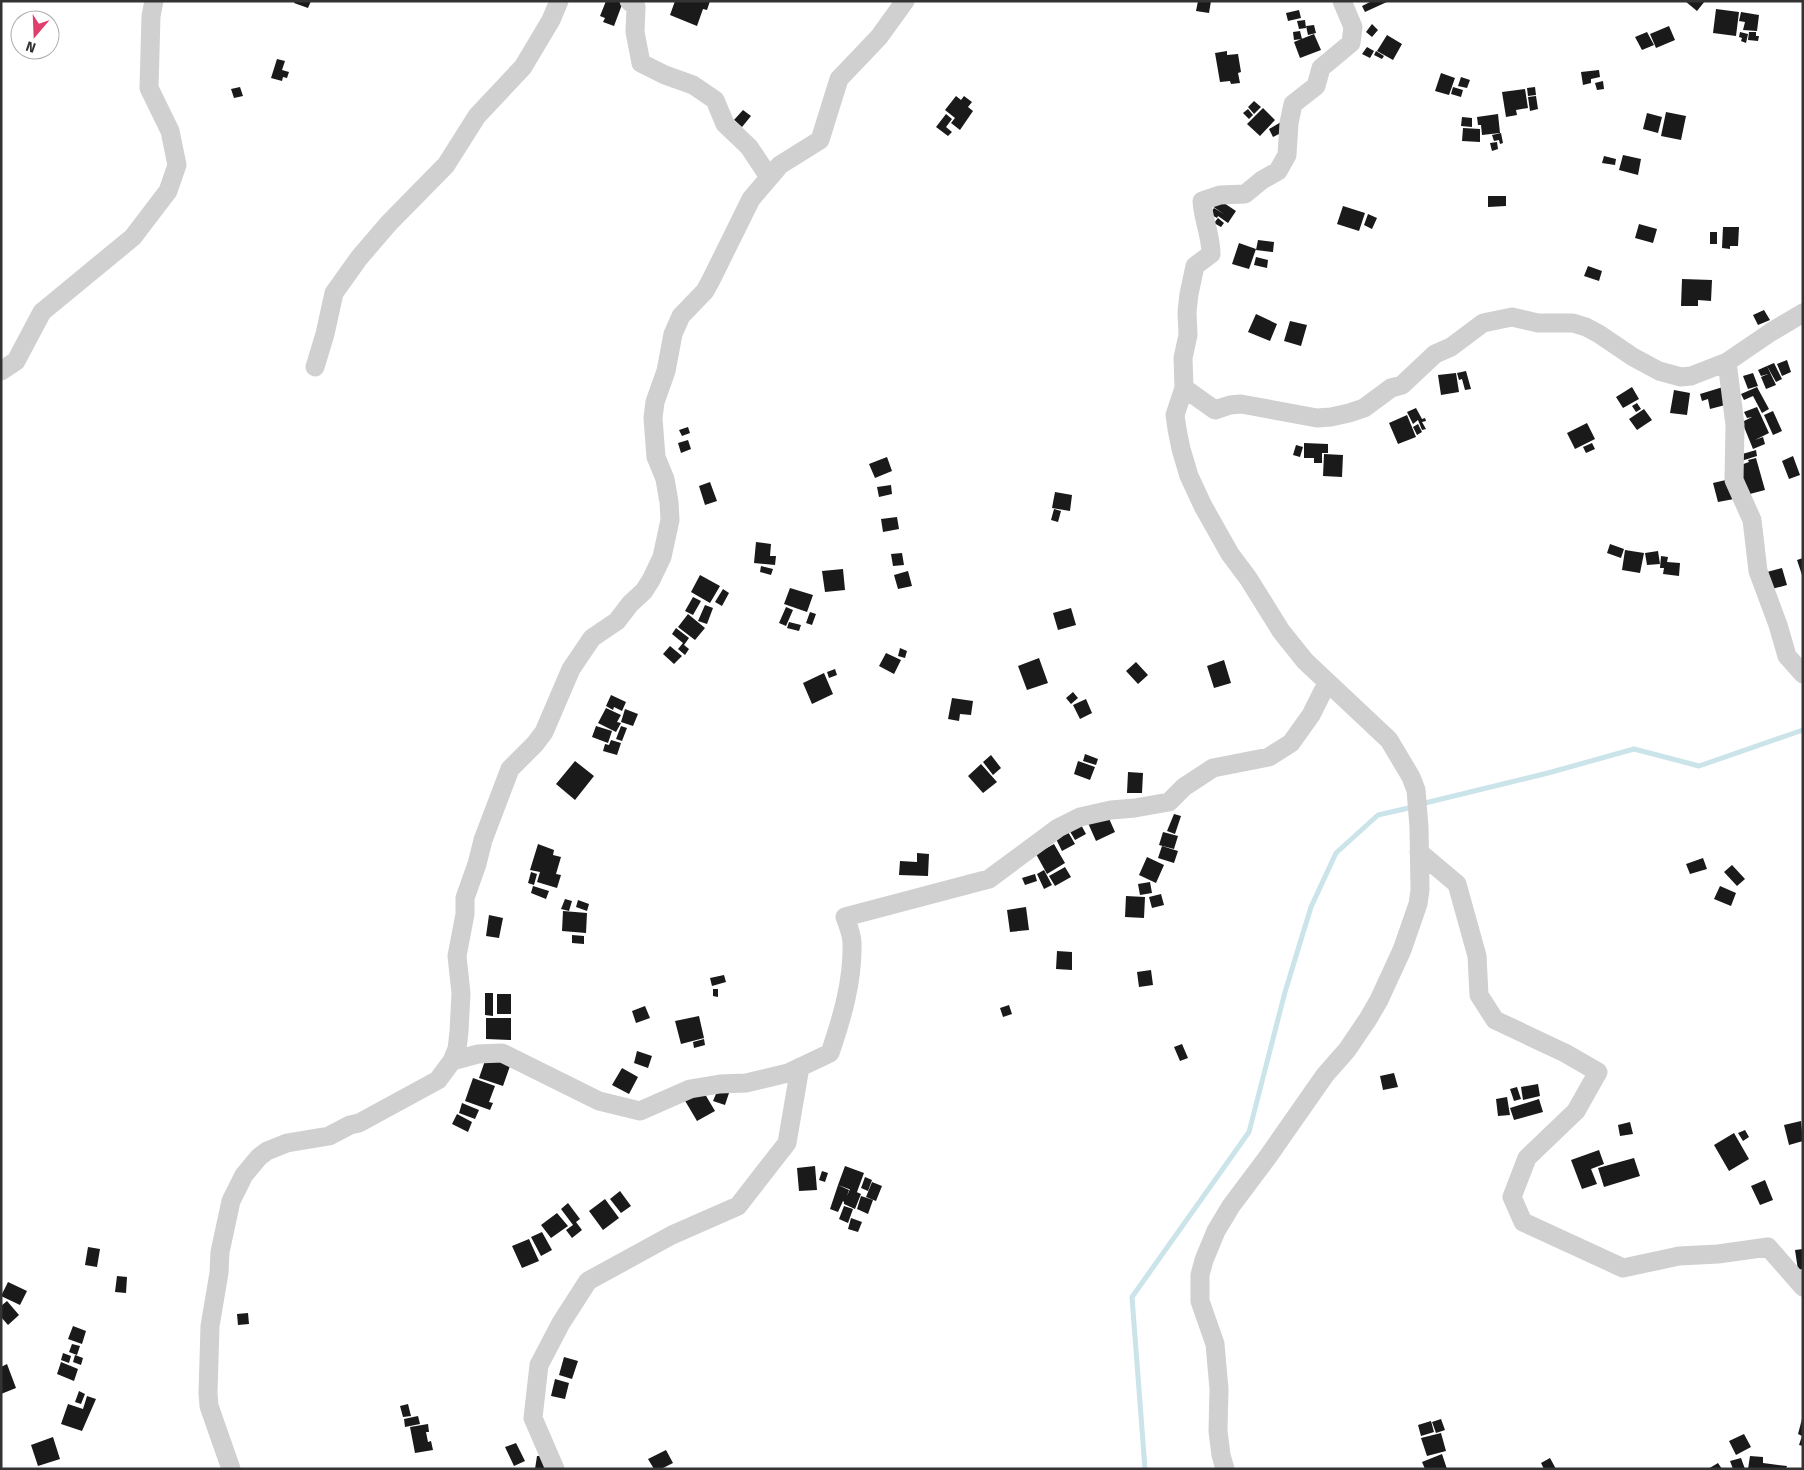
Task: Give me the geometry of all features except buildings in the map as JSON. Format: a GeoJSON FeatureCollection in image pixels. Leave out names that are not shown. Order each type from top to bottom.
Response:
{"type":"FeatureCollection","features":[{"type":"Feature","properties":{"kind":"street"},"geometry":{"type":"LineString","coordinates":[[1,371],[16,361],[42,312],[133,237],[168,191],[177,165],[170,131],[149,88],[151,16],[154,1]]}},
{"type":"Feature","properties":{"kind":"street"},"geometry":{"type":"LineString","coordinates":[[315,367],[334,294],[360,258],[390,223],[446,165],[477,116],[523,67],[551,20],[559,1]]}},
{"type":"Feature","properties":{"kind":"street"},"geometry":{"type":"LineString","coordinates":[[629,1],[636,7],[634,32],[641,63],[665,76],[693,84],[715,100],[725,124],[749,147],[769,176]]}},
{"type":"Feature","properties":{"kind":"street"},"geometry":{"type":"LineString","coordinates":[[231,1469],[209,1406],[208,1393],[209,1338],[219,1273],[220,1252],[231,1201],[244,1175],[259,1157],[267,1151],[286,1143],[329,1136],[350,1125],[359,1123],[438,1080],[452,1061],[457,1049],[459,1032],[461,993],[457,956],[465,914],[465,898],[501,789],[512,766],[535,744],[547,727],[571,669],[592,638],[617,622],[630,604],[644,592],[662,557],[670,520],[668,490],[656,457],[653,418],[655,402],[666,372],[674,334],[681,316],[705,291],[748,204],[769,176],[780,165],[820,140],[839,80],[878,37],[905,1]]}},
{"type":"Feature","properties":{"kind":"street"},"geometry":{"type":"LineString","coordinates":[[1225,1469],[1218,1431],[1219,1389],[1215,1344],[1200,1301],[1200,1275],[1204,1260],[1216,1231],[1231,1206],[1325,1075],[1347,1050],[1368,1020],[1402,950],[1418,904],[1420,890],[1419,827],[1416,790],[1411,777],[1389,740],[1304,661],[1281,631],[1248,578],[1230,554],[1203,506],[1189,476],[1175,415],[1184,388],[1183,358],[1188,335],[1187,312],[1195,266],[1211,254],[1211,239],[1203,219],[1202,201],[1220,195],[1245,194],[1278,170],[1287,155],[1289,124],[1293,104],[1316,86],[1321,68],[1350,43],[1353,27],[1342,1]]}},
{"type":"Feature","properties":{"kind":"street"},"geometry":{"type":"LineString","coordinates":[[1184,388],[1215,410],[1241,404],[1306,416],[1324,418],[1339,416],[1364,408],[1391,388],[1402,385],[1435,354],[1451,347],[1483,323],[1512,316],[1538,323],[1573,322],[1586,327],[1639,361],[1659,371],[1672,375],[1691,376],[1727,362],[1770,332],[1803,313]]}},
{"type":"Feature","properties":{"kind":"street"},"geometry":{"type":"LineString","coordinates":[[1727,362],[1735,425],[1734,480],[1752,520],[1758,571],[1787,656],[1803,674]]}},
{"type":"Feature","properties":{"kind":"street"},"geometry":{"type":"LineString","coordinates":[[452,1061],[478,1054],[502,1054],[599,1101],[640,1111],[690,1088],[746,1083],[788,1073],[830,1054],[843,1014],[850,981],[853,941],[845,917],[989,880],[1058,828],[1080,817],[1111,810],[1168,802],[1184,787],[1213,768],[1269,757],[1291,743],[1311,715],[1327,683]]}},
{"type":"Feature","properties":{"kind":"street"},"geometry":{"type":"LineString","coordinates":[[1419,852],[1457,884],[1477,956],[1480,995],[1496,1020],[1565,1053],[1598,1072],[1576,1111],[1527,1158],[1512,1197],[1523,1222],[1623,1268],[1679,1256],[1718,1254],[1768,1247],[1803,1287]]}},
{"type":"Feature","properties":{"kind":"street"},"geometry":{"type":"LineString","coordinates":[[555,1469],[533,1418],[539,1365],[561,1323],[588,1281],[672,1235],[738,1206],[787,1143],[800,1067]]}},
{"type":"Feature","properties":{"kind":"waterway"},"geometry":{"type":"LineString","coordinates":[[1421,804],[1548,773],[1634,749],[1699,766],[1803,730]]}},
{"type":"Feature","properties":{"kind":"waterway"},"geometry":{"type":"LineString","coordinates":[[1145,1469],[1132,1297],[1249,1132],[1285,992],[1311,907],[1336,853],[1378,815],[1413,807]]}}]}
